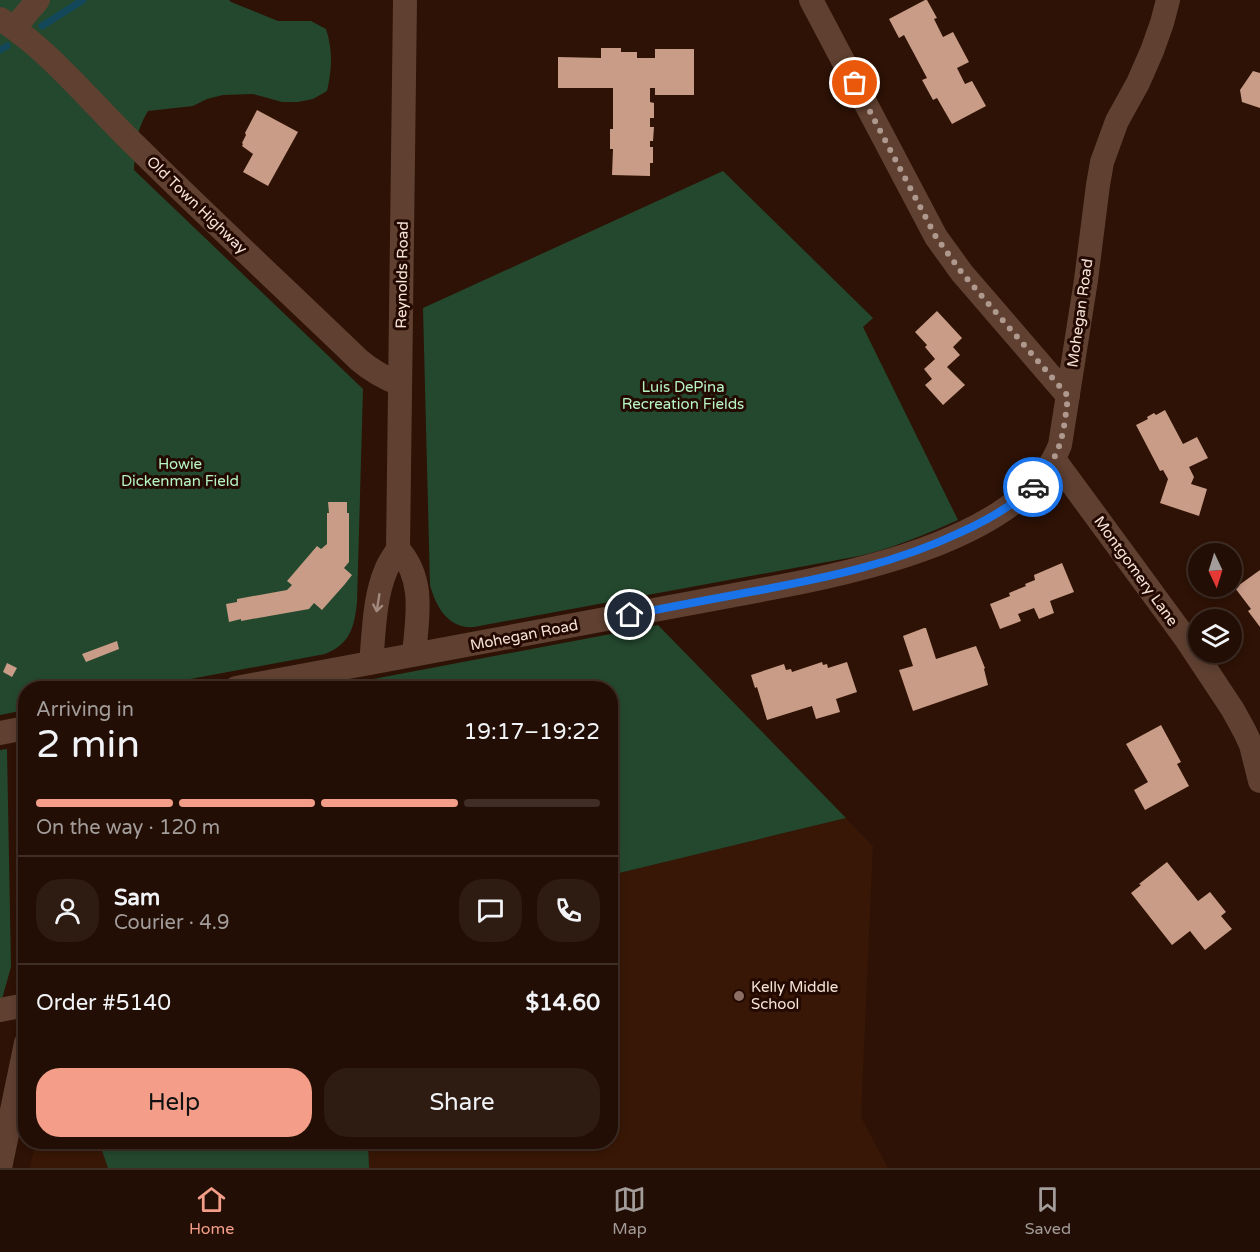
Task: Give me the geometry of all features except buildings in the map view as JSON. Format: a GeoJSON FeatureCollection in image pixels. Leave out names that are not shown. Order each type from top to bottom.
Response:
{"type":"FeatureCollection","features":[{"type":"Feature","properties":{"kind":"street"},"geometry":{"type":"LineString","coordinates":[[7,23],[38,0]]}},
{"type":"Feature","properties":{"kind":"street","name":"Reynolds Road"},"geometry":{"type":"LineString","coordinates":[[371,663],[382,584],[386,568],[398,549],[405,0]]}},
{"type":"Feature","properties":{"kind":"street"},"geometry":{"type":"LineString","coordinates":[[811,0],[936,237],[962,273],[1068,396]]}},
{"type":"Feature","properties":{"kind":"street","name":"Mohegan Road"},"geometry":{"type":"LineString","coordinates":[[274,681],[854,571],[941,542],[1005,509],[1033,487],[1054,459],[1063,437],[1102,162],[1117,121],[1138,84],[1152,51],[1168,0]]}},
{"type":"Feature","properties":{"kind":"street","name":"Old Town Highway"},"geometry":{"type":"LineString","coordinates":[[7,23],[49,58],[134,145],[359,360],[380,375],[400,384]]}},
{"type":"Feature","properties":{"kind":"street","name":"Montgomery Lane"},"geometry":{"type":"LineString","coordinates":[[1054,459],[1186,639],[1233,710],[1251,745],[1260,781]]}},
{"type":"Feature","properties":{"kind":"street"},"geometry":{"type":"LineString","coordinates":[[398,549],[410,564],[416,583],[414,655]]}},
{"type":"Feature","properties":{"kind":"street"},"geometry":{"type":"LineString","coordinates":[[0,733],[18,730]]}},
{"type":"Feature","properties":{"kind":"street"},"geometry":{"type":"LineString","coordinates":[[0,1010],[18,1007]]}},
{"type":"Feature","properties":{"kind":"street"},"geometry":{"type":"LineString","coordinates":[[0,1168],[18,1081]]}},
{"type":"Feature","properties":{"kind":"shaded area","name":"Kelly Middle School"},"geometry":{"type":"Polygon","coordinates":[[[846,818],[873,846],[861,1117],[888,1168],[30,1168],[34,1149],[618,1149],[618,873],[846,818]]]}},
{"type":"Feature","properties":{"kind":"green space","name":"Howie Dickenman Field"},"geometry":{"type":"Polygon","coordinates":[[[0,0],[229,0],[278,21],[311,21],[326,29],[330,44],[331,60],[327,91],[313,99],[298,102],[282,102],[253,94],[223,95],[193,106],[148,111],[138,133],[134,170],[363,389],[357,603],[349,634],[340,645],[325,654],[180,681],[18,681],[18,711],[0,715],[0,0]]]}},
{"type":"Feature","properties":{"kind":"green space","name":"Luis DePina Recreation Fields"},"geometry":{"type":"Polygon","coordinates":[[[723,171],[873,318],[863,327],[958,520],[897,545],[859,556],[474,627],[465,627],[450,620],[444,615],[436,601],[430,585],[423,308],[723,171]]]}},
{"type":"Feature","properties":{"kind":"green space"},"geometry":{"type":"Polygon","coordinates":[[[658,625],[846,818],[618,873],[618,681],[363,681],[658,625]]]}},
{"type":"Feature","properties":{"kind":"green space"},"geometry":{"type":"Polygon","coordinates":[[[7,749],[11,967],[0,1006],[0,750],[7,749]]]}},
{"type":"Feature","properties":{"kind":"green space"},"geometry":{"type":"Polygon","coordinates":[[[101,1149],[368,1149],[369,1168],[108,1168],[101,1149]]]}},
{"type":"Feature","properties":{"kind":"waterway"},"geometry":{"type":"LineString","coordinates":[[42,26],[83,0]]}},
{"type":"Feature","properties":{"kind":"waterway"},"geometry":{"type":"LineString","coordinates":[[0,50],[7,46]]}},
{"type":"Feature","properties":{"kind":"way so far"},"geometry":{"type":"LineString","coordinates":[[855,83],[936,237],[962,273],[1068,396],[1063,437],[1057,453],[1033,487]]}},
{"type":"Feature","properties":{"kind":"place","name":"Kelly Middle School"},"geometry":{"type":"Point","coordinates":[739,996]}},
{"type":"Feature","properties":{"kind":"route"},"geometry":{"type":"LineString","coordinates":[[630,615],[789,585],[893,560],[941,542],[987,520],[1033,487]]}}]}
